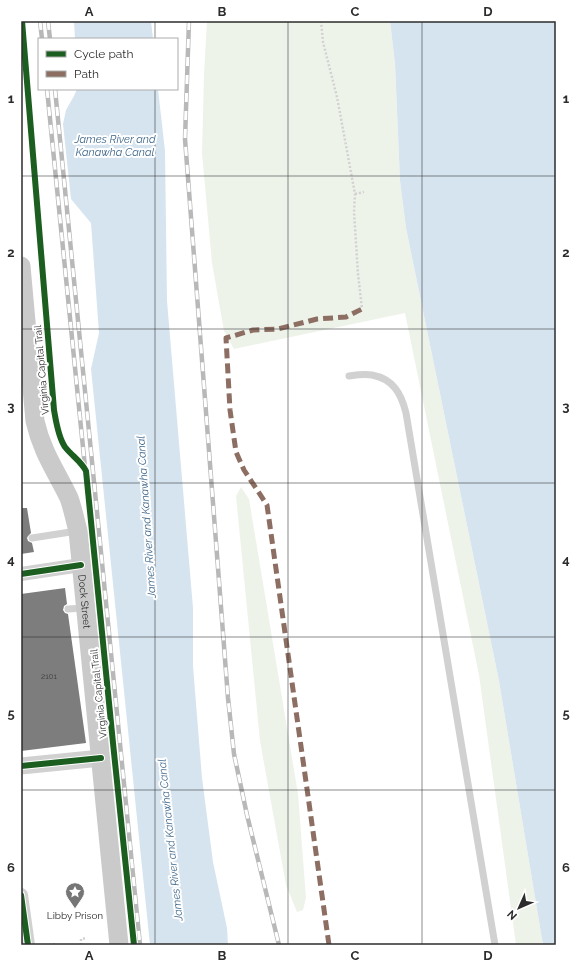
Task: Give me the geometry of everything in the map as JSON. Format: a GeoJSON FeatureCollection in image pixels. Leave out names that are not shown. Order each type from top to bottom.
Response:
{"type":"FeatureCollection","features":[{"type":"Feature","properties":{"kind":"main road","name":"Dock Street"},"geometry":{"type":"LineString","coordinates":[[21,266],[24,344],[35,421],[39,438],[50,464],[73,508],[78,531],[81,565],[76,609],[101,758],[118,945]]}},
{"type":"Feature","properties":{"kind":"street"},"geometry":{"type":"LineString","coordinates":[[21,574],[81,565]]}},
{"type":"Feature","properties":{"kind":"street"},"geometry":{"type":"LineString","coordinates":[[21,766],[101,758]]}},
{"type":"Feature","properties":{"kind":"street"},"geometry":{"type":"LineString","coordinates":[[21,894],[28,945]]}},
{"type":"Feature","properties":{"kind":"lane"},"geometry":{"type":"LineString","coordinates":[[349,376],[371,375],[386,380],[396,388],[405,406],[495,945]]}},
{"type":"Feature","properties":{"kind":"lane"},"geometry":{"type":"LineString","coordinates":[[32,538],[78,531]]}},
{"type":"Feature","properties":{"kind":"path"},"geometry":{"type":"LineString","coordinates":[[321,21],[323,42],[337,97],[354,194],[355,235],[362,309]]}},
{"type":"Feature","properties":{"kind":"path"},"geometry":{"type":"LineString","coordinates":[[354,194],[364,192]]}},
{"type":"Feature","properties":{"kind":"path"},"geometry":{"type":"LineString","coordinates":[[81,945],[81,939],[87,938]]}},
{"type":"Feature","properties":{"kind":"path"},"geometry":{"type":"LineString","coordinates":[[50,944],[56,944]]}},
{"type":"Feature","properties":{"kind":"shaded area"},"geometry":{"type":"Polygon","coordinates":[[[207,21],[390,21],[395,64],[400,181],[406,228],[499,681],[543,945],[516,945],[479,675],[405,313],[234,349],[224,331],[212,263],[202,153],[207,21]]]}},
{"type":"Feature","properties":{"kind":"shaded area"},"geometry":{"type":"Polygon","coordinates":[[[241,487],[249,499],[298,794],[306,898],[303,910],[297,912],[286,885],[260,741],[236,496],[241,487]]]}},
{"type":"Feature","properties":{"kind":"water"},"geometry":{"type":"Polygon","coordinates":[[[74,21],[151,21],[153,38],[75,38],[74,21]]]}},
{"type":"Feature","properties":{"kind":"water"},"geometry":{"type":"Polygon","coordinates":[[[390,21],[556,21],[556,945],[543,945],[499,681],[406,228],[400,181],[395,64],[390,21]]]}},
{"type":"Feature","properties":{"kind":"water","name":"James River and Kanawha Canal"},"geometry":{"type":"Polygon","coordinates":[[[77,90],[158,90],[165,151],[167,301],[193,608],[193,666],[202,778],[213,862],[227,928],[228,945],[150,945],[91,369],[99,333],[91,223],[71,199],[63,124],[66,110],[77,90]]]}},
{"type":"Feature","properties":{"kind":"building"},"geometry":{"type":"Polygon","coordinates":[[[21,508],[27,508],[31,533],[27,538],[28,541],[32,543],[34,552],[21,554],[21,508]]]}},
{"type":"Feature","properties":{"kind":"building"},"geometry":{"type":"Polygon","coordinates":[[[65,588],[67,604],[64,606],[63,610],[68,614],[86,743],[21,751],[21,594],[65,588]]]}},
{"type":"Feature","properties":{"kind":"railway"},"geometry":{"type":"LineString","coordinates":[[40,21],[42,38]]}},
{"type":"Feature","properties":{"kind":"railway"},"geometry":{"type":"LineString","coordinates":[[48,21],[50,38]]}},
{"type":"Feature","properties":{"kind":"railway"},"geometry":{"type":"LineString","coordinates":[[189,21],[185,139],[228,698],[234,754],[247,815],[279,945]]}},
{"type":"Feature","properties":{"kind":"railway"},"geometry":{"type":"LineString","coordinates":[[47,90],[133,945]]}},
{"type":"Feature","properties":{"kind":"railway"},"geometry":{"type":"LineString","coordinates":[[55,90],[140,945]]}},
{"type":"Feature","properties":{"kind":"marked path"},"geometry":{"type":"LineString","coordinates":[[329,945],[267,505],[244,470],[236,452],[230,410],[226,338],[253,330],[278,329],[317,319],[346,317],[362,309]]}},
{"type":"Feature","properties":{"kind":"cycle path","name":"Virginia Capital Trail"},"geometry":{"type":"LineString","coordinates":[[22,21],[54,410],[58,429],[65,447],[82,464],[86,471],[134,945]]}},
{"type":"Feature","properties":{"kind":"cycle path"},"geometry":{"type":"LineString","coordinates":[[21,574],[81,565]]}},
{"type":"Feature","properties":{"kind":"cycle path"},"geometry":{"type":"LineString","coordinates":[[21,766],[101,758]]}},
{"type":"Feature","properties":{"kind":"cycle path"},"geometry":{"type":"LineString","coordinates":[[21,895],[28,945]]}},
{"type":"Feature","properties":{"kind":"place","name":"Libby Prison"},"geometry":{"type":"Point","coordinates":[75,909]}}]}
